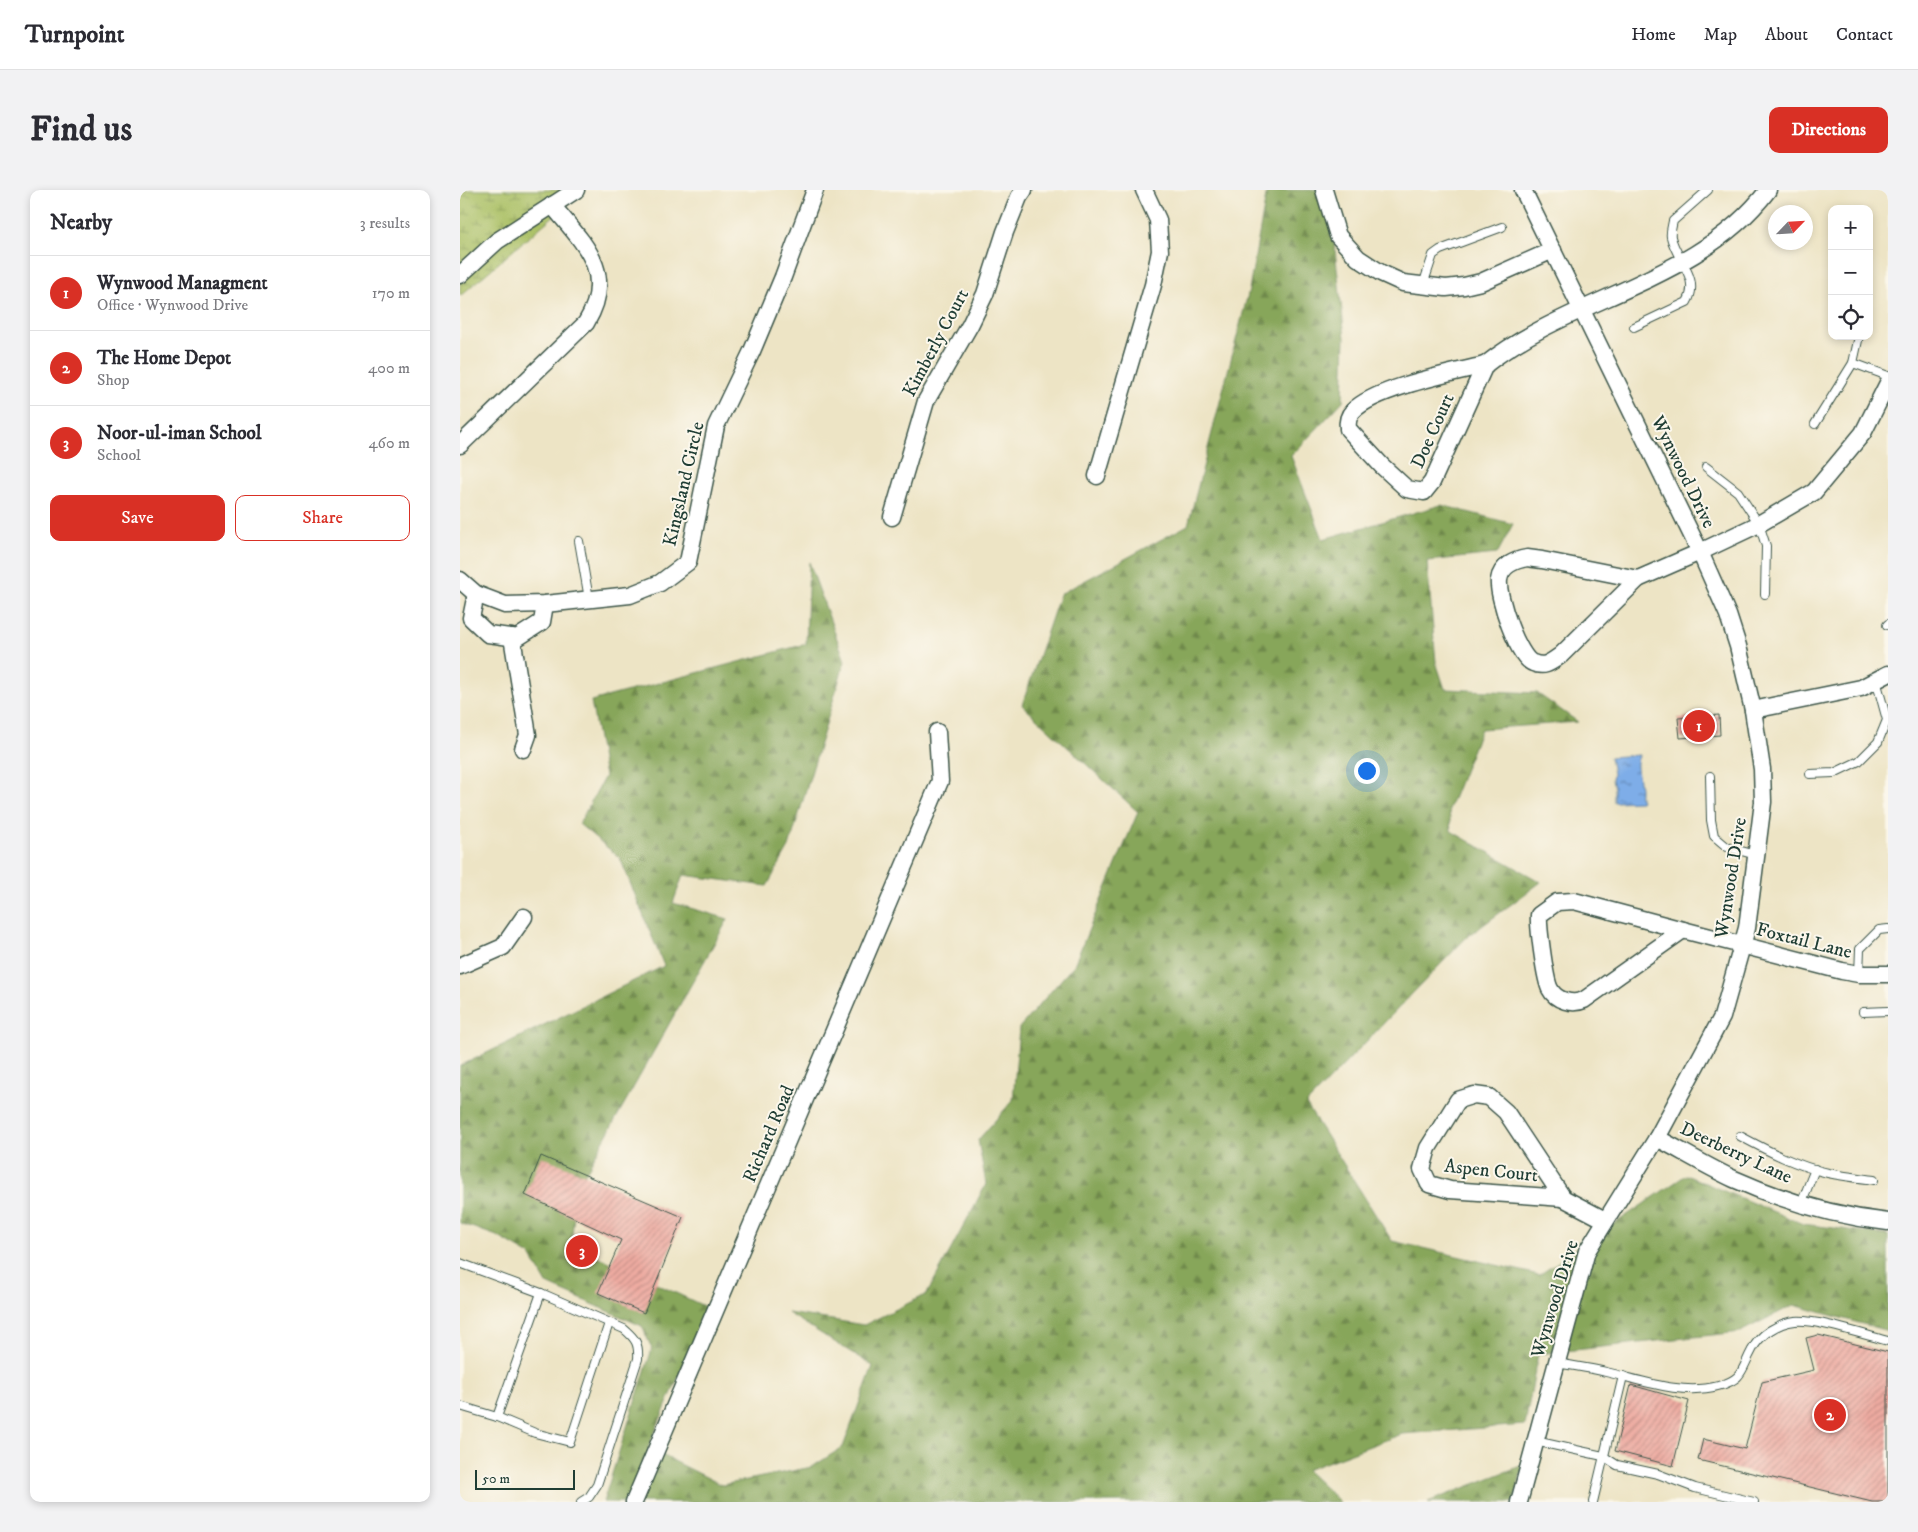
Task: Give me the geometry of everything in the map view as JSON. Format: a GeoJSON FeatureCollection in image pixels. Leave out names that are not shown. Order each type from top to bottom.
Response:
{"type":"FeatureCollection","features":[{"type":"Feature","properties":{"kind":"street"},"geometry":{"type":"LineString","coordinates":[[460,275],[497,241],[576,190]]}},
{"type":"Feature","properties":{"kind":"street","name":"Kingsland Circle"},"geometry":{"type":"LineString","coordinates":[[460,580],[476,594],[505,605],[545,604],[630,595],[660,583],[688,562],[716,426],[752,351],[815,190]]}},
{"type":"Feature","properties":{"kind":"street","name":"Kimberly Court"},"geometry":{"type":"LineString","coordinates":[[892,517],[926,401],[970,326],[985,294],[1004,232],[1024,190]]}},
{"type":"Feature","properties":{"kind":"street"},"geometry":{"type":"LineString","coordinates":[[1097,476],[1153,285],[1160,251],[1158,220],[1144,190]]}},
{"type":"Feature","properties":{"kind":"street"},"geometry":{"type":"LineString","coordinates":[[1324,190],[1338,236],[1358,258],[1381,273],[1403,283],[1446,288],[1481,282],[1552,250]]}},
{"type":"Feature","properties":{"kind":"street","name":"Wynwood Drive"},"geometry":{"type":"LineString","coordinates":[[1519,1502],[1587,1251],[1657,1138],[1722,1017],[1747,928],[1763,802],[1762,769],[1753,710],[1738,646],[1728,614],[1700,552],[1524,190]]}},
{"type":"Feature","properties":{"kind":"street"},"geometry":{"type":"LineString","coordinates":[[1582,310],[1682,261],[1727,233],[1748,214],[1768,190]]}},
{"type":"Feature","properties":{"kind":"street"},"geometry":{"type":"LineString","coordinates":[[460,446],[586,324],[593,308],[598,281],[594,260],[588,249],[552,205]]}},
{"type":"Feature","properties":{"kind":"street","name":"Doe Court"},"geometry":{"type":"LineString","coordinates":[[1485,365],[1432,482],[1424,492],[1407,489],[1382,466],[1348,429],[1347,423],[1352,411],[1385,392],[1485,365],[1508,347],[1582,310]]}},
{"type":"Feature","properties":{"kind":"street"},"geometry":{"type":"LineString","coordinates":[[1638,579],[1527,558],[1514,560],[1505,568],[1499,578],[1499,591],[1523,654],[1531,663],[1547,665],[1561,655],[1638,579],[1759,524],[1814,492],[1863,433],[1888,383]]}},
{"type":"Feature","properties":{"kind":"street"},"geometry":{"type":"LineString","coordinates":[[476,594],[471,618],[488,634],[517,638],[542,622],[545,604]]}},
{"type":"Feature","properties":{"kind":"street"},"geometry":{"type":"LineString","coordinates":[[512,637],[528,735],[523,749]]}},
{"type":"Feature","properties":{"kind":"street"},"geometry":{"type":"LineString","coordinates":[[1753,710],[1861,688],[1882,677]]}},
{"type":"Feature","properties":{"kind":"street","name":"Richard Road"},"geometry":{"type":"LineString","coordinates":[[634,1502],[940,781],[937,732]]}},
{"type":"Feature","properties":{"kind":"street","name":"Foxtail Lane"},"geometry":{"type":"LineString","coordinates":[[1683,930],[1584,1000],[1577,1003],[1566,1001],[1557,997],[1549,989],[1538,926],[1539,915],[1557,902],[1574,900],[1842,972],[1888,974]]}},
{"type":"Feature","properties":{"kind":"street"},"geometry":{"type":"LineString","coordinates":[[460,966],[503,947],[524,917]]}},
{"type":"Feature","properties":{"kind":"street","name":"Aspen Court"},"geometry":{"type":"LineString","coordinates":[[1562,1198],[1506,1112],[1489,1098],[1474,1095],[1458,1100],[1428,1148],[1422,1169],[1429,1184],[1450,1190],[1562,1198],[1605,1220]]}},
{"type":"Feature","properties":{"kind":"street","name":"Deerberry Lane"},"geometry":{"type":"LineString","coordinates":[[1657,1138],[1734,1179],[1801,1205],[1888,1222]]}},
{"type":"Feature","properties":{"kind":"lane"},"geometry":{"type":"LineString","coordinates":[[1634,327],[1687,302],[1693,288],[1690,277],[1671,236],[1673,221],[1708,190]]}},
{"type":"Feature","properties":{"kind":"lane"},"geometry":{"type":"LineString","coordinates":[[1423,285],[1433,255],[1440,250],[1502,227]]}},
{"type":"Feature","properties":{"kind":"lane"},"geometry":{"type":"LineString","coordinates":[[1815,424],[1853,363],[1858,340]]}},
{"type":"Feature","properties":{"kind":"lane"},"geometry":{"type":"LineString","coordinates":[[1853,363],[1888,376]]}},
{"type":"Feature","properties":{"kind":"lane"},"geometry":{"type":"LineString","coordinates":[[1706,467],[1738,492],[1759,524],[1766,546],[1765,594]]}},
{"type":"Feature","properties":{"kind":"lane"},"geometry":{"type":"LineString","coordinates":[[579,541],[590,599]]}},
{"type":"Feature","properties":{"kind":"lane"},"geometry":{"type":"LineString","coordinates":[[1810,774],[1834,773],[1859,761],[1878,742],[1887,720],[1882,677]]}},
{"type":"Feature","properties":{"kind":"lane"},"geometry":{"type":"LineString","coordinates":[[1710,776],[1711,820],[1714,836],[1728,847],[1756,856]]}},
{"type":"Feature","properties":{"kind":"lane"},"geometry":{"type":"LineString","coordinates":[[1859,974],[1860,949],[1879,930],[1888,929]]}},
{"type":"Feature","properties":{"kind":"lane"},"geometry":{"type":"LineString","coordinates":[[1863,1012],[1888,1011]]}},
{"type":"Feature","properties":{"kind":"lane"},"geometry":{"type":"LineString","coordinates":[[1740,1136],[1782,1157],[1815,1169],[1828,1173],[1874,1180]]}},
{"type":"Feature","properties":{"kind":"lane"},"geometry":{"type":"LineString","coordinates":[[1801,1205],[1815,1169]]}},
{"type":"Feature","properties":{"kind":"lane"},"geometry":{"type":"LineString","coordinates":[[460,1264],[541,1293],[624,1329],[634,1338],[638,1349],[638,1359],[597,1485],[588,1497],[581,1502]]}},
{"type":"Feature","properties":{"kind":"lane"},"geometry":{"type":"LineString","coordinates":[[497,1417],[541,1293]]}},
{"type":"Feature","properties":{"kind":"lane"},"geometry":{"type":"LineString","coordinates":[[1557,1363],[1684,1390],[1718,1386],[1734,1380],[1746,1366],[1752,1349],[1767,1332],[1783,1324],[1796,1321],[1813,1322],[1888,1341]]}},
{"type":"Feature","properties":{"kind":"lane"},"geometry":{"type":"LineString","coordinates":[[460,1406],[497,1417],[535,1433],[570,1442],[609,1323]]}},
{"type":"Feature","properties":{"kind":"lane"},"geometry":{"type":"LineString","coordinates":[[1593,1502],[1623,1376]]}},
{"type":"Feature","properties":{"kind":"lane"},"geometry":{"type":"LineString","coordinates":[[1535,1441],[1603,1456],[1617,1465],[1658,1474],[1695,1488],[1754,1502]]}},
{"type":"Feature","properties":{"kind":"green space"},"geometry":{"type":"Polygon","coordinates":[[[460,190],[584,190],[460,296],[460,190]]]}},
{"type":"Feature","properties":{"kind":"green space"},"geometry":{"type":"Polygon","coordinates":[[[1267,190],[1321,190],[1331,215],[1345,338],[1343,401],[1291,456],[1323,539],[1441,505],[1513,524],[1497,554],[1427,561],[1436,662],[1445,689],[1537,693],[1578,722],[1481,729],[1449,809],[1451,831],[1541,882],[1466,938],[1306,1104],[1392,1241],[1539,1275],[1686,1175],[1803,1224],[1888,1235],[1888,1331],[1794,1305],[1740,1332],[1538,1354],[1525,1425],[1402,1434],[1306,1470],[1340,1502],[603,1502],[652,1349],[642,1326],[547,1284],[530,1255],[497,1236],[460,1223],[460,1066],[664,966],[620,858],[579,824],[605,776],[591,701],[806,644],[809,562],[845,661],[789,847],[767,886],[683,875],[673,903],[728,919],[577,1188],[571,1244],[708,1308],[648,1448],[722,1485],[812,1467],[843,1447],[873,1366],[788,1313],[864,1325],[927,1294],[986,1184],[978,1140],[1013,1100],[1019,1028],[1074,965],[1138,812],[1022,705],[1060,594],[1188,525],[1249,290],[1267,190]]]}},
{"type":"Feature","properties":{"kind":"green space"},"geometry":{"type":"Polygon","coordinates":[[[1523,1465],[1514,1502],[1428,1502],[1523,1465]]]}},
{"type":"Feature","properties":{"kind":"water"},"geometry":{"type":"Polygon","coordinates":[[[1639,755],[1637,765],[1641,801],[1614,802],[1610,757],[1639,755]]]}},
{"type":"Feature","properties":{"kind":"building"},"geometry":{"type":"Polygon","coordinates":[[[1719,715],[1720,735],[1680,738],[1678,718],[1719,715]]]}},
{"type":"Feature","properties":{"kind":"building"},"geometry":{"type":"Polygon","coordinates":[[[541,1156],[683,1217],[644,1313],[598,1293],[621,1240],[525,1195],[541,1156]]]}},
{"type":"Feature","properties":{"kind":"building"},"geometry":{"type":"Polygon","coordinates":[[[1818,1335],[1888,1352],[1888,1502],[1872,1502],[1698,1460],[1703,1439],[1745,1449],[1762,1382],[1814,1370],[1806,1338],[1818,1335]]]}},
{"type":"Feature","properties":{"kind":"building"},"geometry":{"type":"Polygon","coordinates":[[[1631,1385],[1689,1401],[1673,1466],[1615,1451],[1631,1385]]]}},
{"type":"Feature","properties":{"kind":"place","name":"Wynwood Managment"},"geometry":{"type":"Point","coordinates":[1699,726]}},
{"type":"Feature","properties":{"kind":"place","name":"Noor-ul-iman School"},"geometry":{"type":"Point","coordinates":[582,1251]}},
{"type":"Feature","properties":{"kind":"place","name":"The Home Depot"},"geometry":{"type":"Point","coordinates":[1830,1415]}}]}
